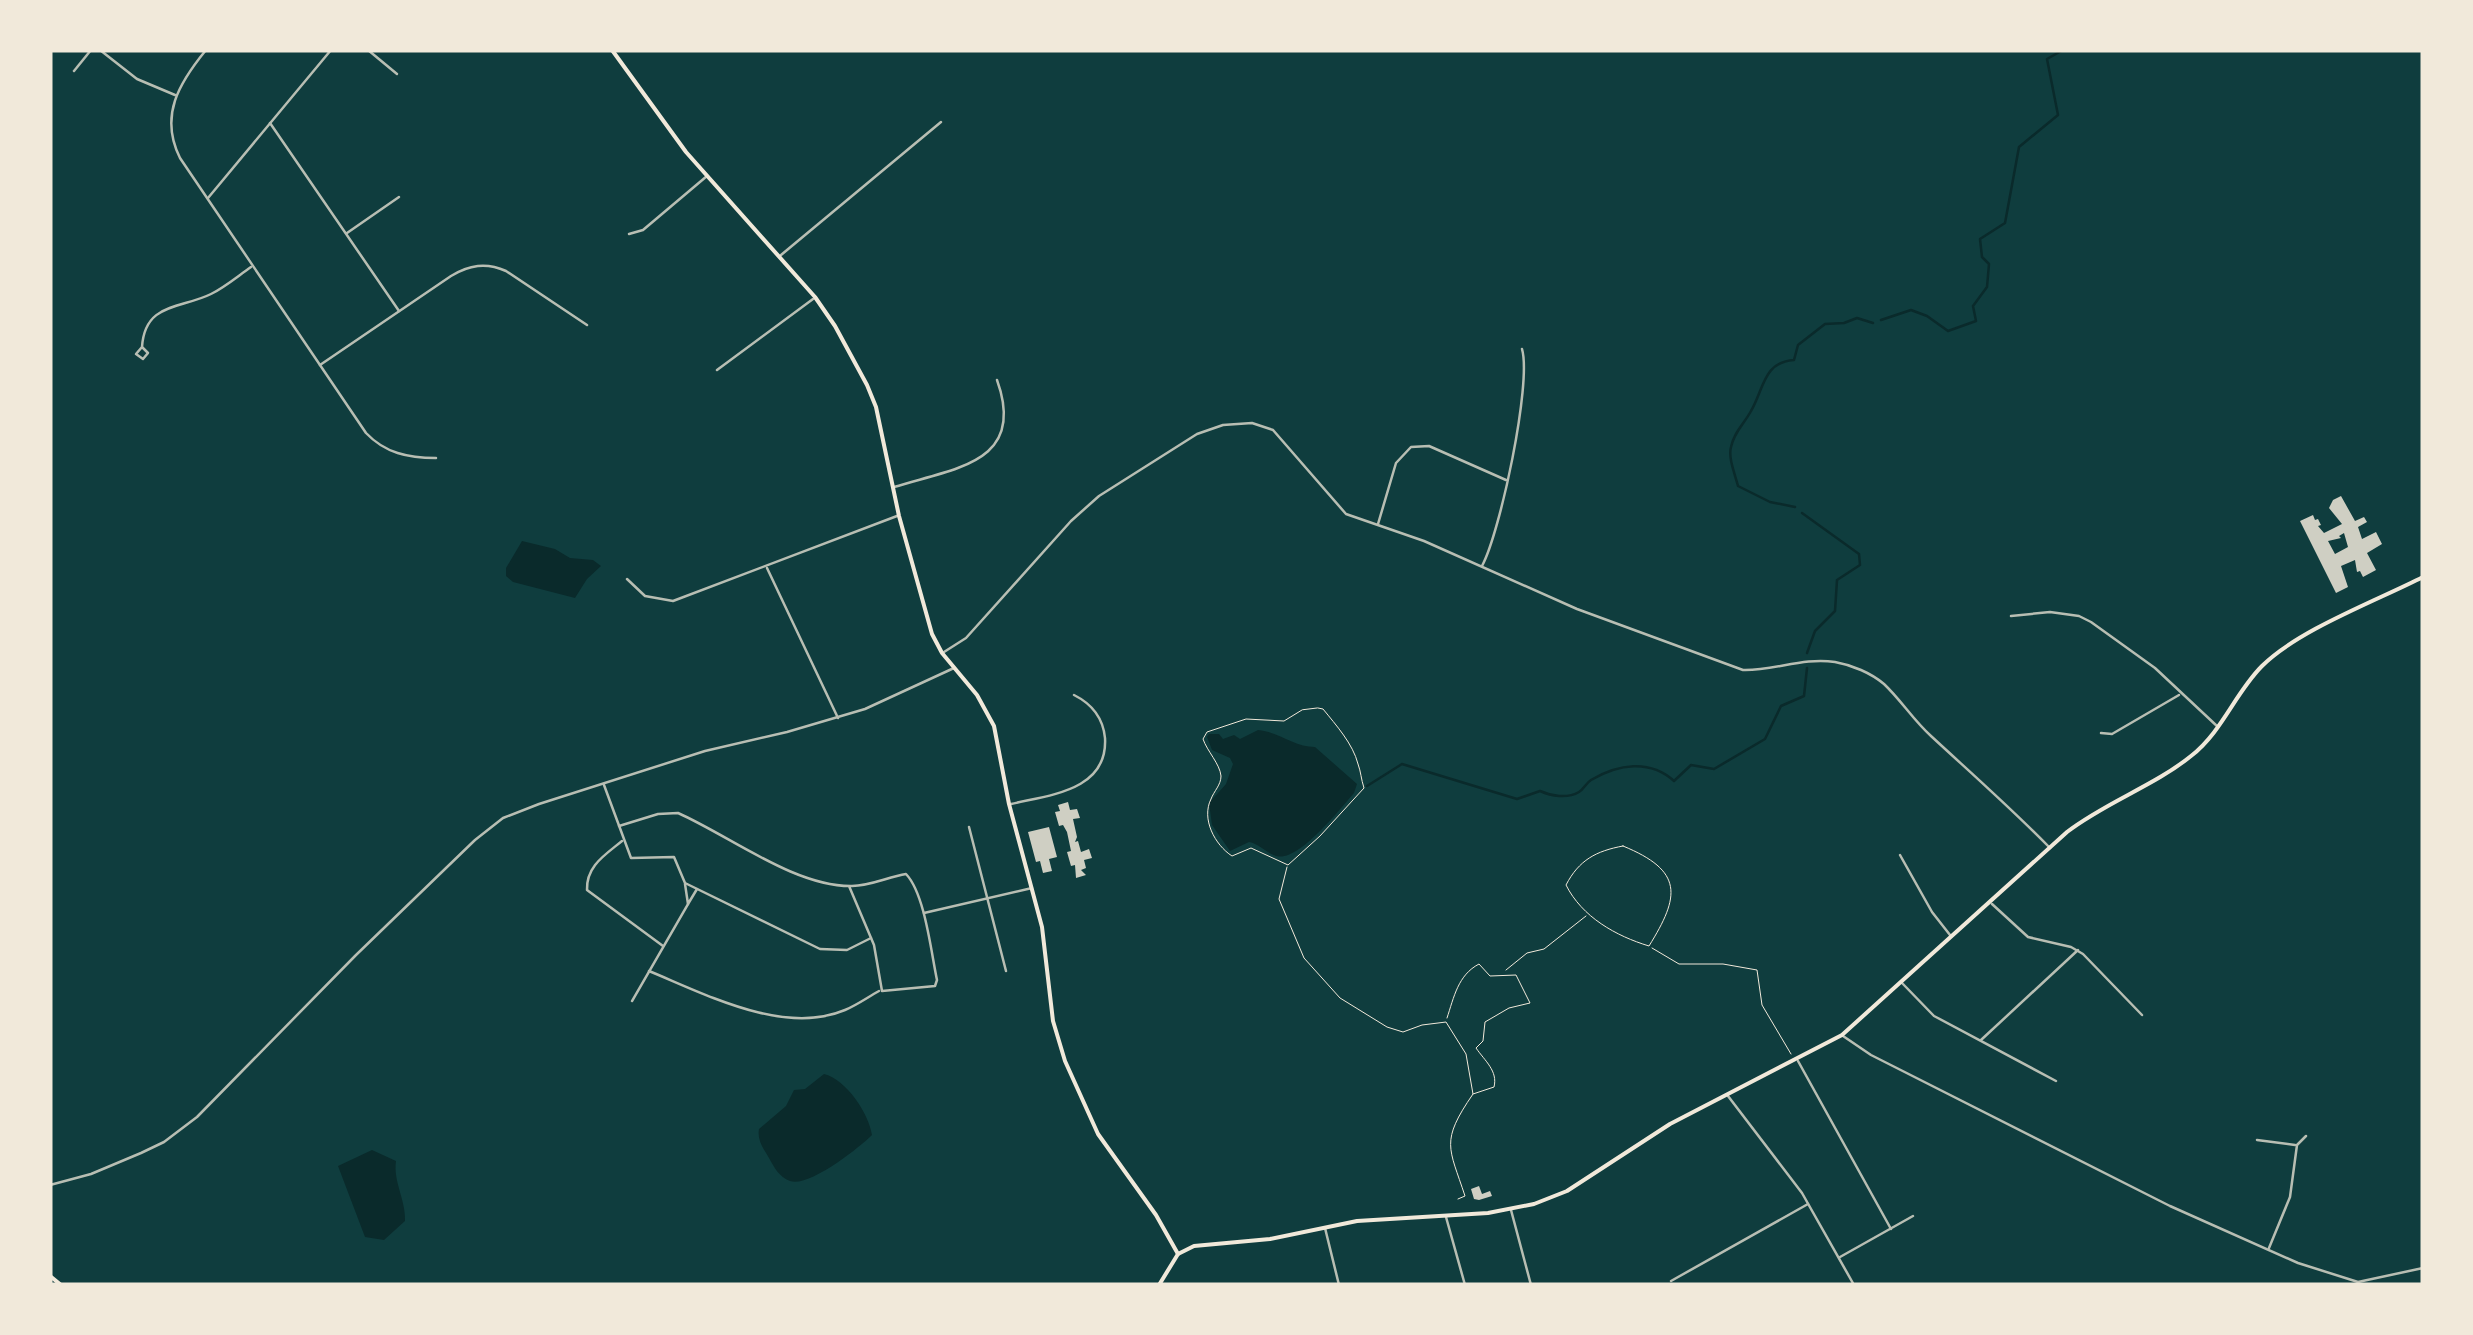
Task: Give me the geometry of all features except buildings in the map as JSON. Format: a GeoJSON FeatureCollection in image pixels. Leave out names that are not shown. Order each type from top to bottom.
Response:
{"type":"FeatureCollection","features":[{"type":"Feature","properties":{"kind":"main road"},"geometry":{"type":"LineString","coordinates":[[612,50],[706,176],[815,297],[866,385],[876,411],[927,619],[942,652],[983,704],[994,726],[1009,804],[1042,927],[1053,1020],[1073,1082],[1107,1151],[1156,1215],[1178,1254]]}},
{"type":"Feature","properties":{"kind":"main road"},"geometry":{"type":"LineString","coordinates":[[1159,1285],[1178,1254],[1194,1246],[1270,1239],[1357,1221],[1510,1209],[1567,1191],[1651,1135],[1842,1036],[2050,848],[2099,809],[2187,760],[2218,727],[2252,676],[2277,653],[2423,577]]}},
{"type":"Feature","properties":{"kind":"main road"},"geometry":{"type":"LineString","coordinates":[[50,1276],[61,1285]]}},
{"type":"Feature","properties":{"kind":"street"},"geometry":{"type":"LineString","coordinates":[[74,71],[91,50]]}},
{"type":"Feature","properties":{"kind":"street"},"geometry":{"type":"LineString","coordinates":[[100,50],[136,79],[175,94]]}},
{"type":"Feature","properties":{"kind":"street"},"geometry":{"type":"LineString","coordinates":[[206,50],[175,94],[170,114],[172,141],[180,158],[374,441],[400,455],[436,458]]}},
{"type":"Feature","properties":{"kind":"street"},"geometry":{"type":"LineString","coordinates":[[207,200],[331,50]]}},
{"type":"Feature","properties":{"kind":"street"},"geometry":{"type":"LineString","coordinates":[[368,50],[397,74]]}},
{"type":"Feature","properties":{"kind":"street"},"geometry":{"type":"LineString","coordinates":[[780,256],[940,122]]}},
{"type":"Feature","properties":{"kind":"street"},"geometry":{"type":"LineString","coordinates":[[270,124],[399,311]]}},
{"type":"Feature","properties":{"kind":"street"},"geometry":{"type":"LineString","coordinates":[[629,234],[644,230],[706,176]]}},
{"type":"Feature","properties":{"kind":"street"},"geometry":{"type":"LineString","coordinates":[[346,234],[400,197]]}},
{"type":"Feature","properties":{"kind":"street"},"geometry":{"type":"LineString","coordinates":[[319,366],[458,272],[486,265],[506,270],[587,325]]}},
{"type":"Feature","properties":{"kind":"street"},"geometry":{"type":"LineString","coordinates":[[142,347],[147,328],[160,312],[209,295],[252,266]]}},
{"type":"Feature","properties":{"kind":"street"},"geometry":{"type":"LineString","coordinates":[[718,370],[815,297]]}},
{"type":"Feature","properties":{"kind":"street"},"geometry":{"type":"LineString","coordinates":[[1482,566],[1497,534],[1527,370],[1522,349]]}},
{"type":"Feature","properties":{"kind":"street"},"geometry":{"type":"LineString","coordinates":[[892,488],[978,459],[990,450],[1001,437],[1006,413],[997,380]]}},
{"type":"Feature","properties":{"kind":"street"},"geometry":{"type":"LineString","coordinates":[[942,652],[966,638],[1088,504],[1166,452],[1213,428],[1252,423],[1274,430],[1346,514],[1482,566],[1577,609],[1727,666],[1759,671],[1814,661],[1835,662],[1869,674],[1883,683],[1929,735],[2050,848]]}},
{"type":"Feature","properties":{"kind":"street"},"geometry":{"type":"LineString","coordinates":[[1378,525],[1396,463],[1411,447],[1429,446],[1506,480]]}},
{"type":"Feature","properties":{"kind":"street"},"geometry":{"type":"LineString","coordinates":[[627,578],[645,596],[673,601],[899,516]]}},
{"type":"Feature","properties":{"kind":"street"},"geometry":{"type":"LineString","coordinates":[[766,566],[838,718]]}},
{"type":"Feature","properties":{"kind":"street"},"geometry":{"type":"LineString","coordinates":[[2011,616],[2050,612],[2081,617],[2104,628],[2156,668],[2218,727]]}},
{"type":"Feature","properties":{"kind":"street"},"geometry":{"type":"LineString","coordinates":[[50,1186],[141,1153],[164,1142],[197,1117],[356,955],[503,818],[705,751],[838,718],[954,668]]}},
{"type":"Feature","properties":{"kind":"street"},"geometry":{"type":"LineString","coordinates":[[2101,733],[2112,734],[2181,694]]}},
{"type":"Feature","properties":{"kind":"street"},"geometry":{"type":"LineString","coordinates":[[1009,804],[1074,788],[1096,773],[1105,748],[1103,725],[1088,702],[1074,695]]}},
{"type":"Feature","properties":{"kind":"street"},"geometry":{"type":"LineString","coordinates":[[604,785],[631,858],[674,857],[685,883],[688,904]]}},
{"type":"Feature","properties":{"kind":"street"},"geometry":{"type":"LineString","coordinates":[[619,826],[658,814],[678,813],[802,877],[849,886],[906,874],[922,914],[937,980],[935,986],[881,990],[846,1010],[817,1016],[760,1013],[649,971]]}},
{"type":"Feature","properties":{"kind":"street"},"geometry":{"type":"LineString","coordinates":[[969,827],[1006,971]]}},
{"type":"Feature","properties":{"kind":"street"},"geometry":{"type":"LineString","coordinates":[[624,840],[592,867],[587,890],[663,946]]}},
{"type":"Feature","properties":{"kind":"street"},"geometry":{"type":"LineString","coordinates":[[1900,855],[1932,912],[1952,936]]}},
{"type":"Feature","properties":{"kind":"street"},"geometry":{"type":"LineString","coordinates":[[685,883],[820,949],[847,950],[871,938]]}},
{"type":"Feature","properties":{"kind":"street"},"geometry":{"type":"LineString","coordinates":[[849,886],[871,938],[881,990]]}},
{"type":"Feature","properties":{"kind":"street"},"geometry":{"type":"LineString","coordinates":[[922,914],[1032,888]]}},
{"type":"Feature","properties":{"kind":"street"},"geometry":{"type":"LineString","coordinates":[[632,1001],[697,889]]}},
{"type":"Feature","properties":{"kind":"street"},"geometry":{"type":"LineString","coordinates":[[1991,903],[2028,938],[2078,950],[2142,1015]]}},
{"type":"Feature","properties":{"kind":"street"},"geometry":{"type":"LineString","coordinates":[[1980,1041],[2078,950]]}},
{"type":"Feature","properties":{"kind":"street"},"geometry":{"type":"LineString","coordinates":[[1901,982],[1934,1016],[2056,1081]]}},
{"type":"Feature","properties":{"kind":"street"},"geometry":{"type":"LineString","coordinates":[[1842,1036],[1871,1055],[2113,1179],[2268,1250],[2358,1282],[2423,1268]]}},
{"type":"Feature","properties":{"kind":"street"},"geometry":{"type":"LineString","coordinates":[[1796,1061],[1891,1229]]}},
{"type":"Feature","properties":{"kind":"street"},"geometry":{"type":"LineString","coordinates":[[1727,1095],[1808,1204],[1854,1285]]}},
{"type":"Feature","properties":{"kind":"street"},"geometry":{"type":"LineString","coordinates":[[2268,1250],[2290,1198],[2298,1145],[2306,1136]]}},
{"type":"Feature","properties":{"kind":"street"},"geometry":{"type":"LineString","coordinates":[[2256,1140],[2298,1145]]}},
{"type":"Feature","properties":{"kind":"street"},"geometry":{"type":"LineString","coordinates":[[1671,1281],[1808,1204]]}},
{"type":"Feature","properties":{"kind":"street"},"geometry":{"type":"LineString","coordinates":[[1510,1209],[1532,1285]]}},
{"type":"Feature","properties":{"kind":"street"},"geometry":{"type":"LineString","coordinates":[[1445,1216],[1464,1285]]}},
{"type":"Feature","properties":{"kind":"street"},"geometry":{"type":"LineString","coordinates":[[1839,1258],[1913,1216]]}},
{"type":"Feature","properties":{"kind":"street"},"geometry":{"type":"LineString","coordinates":[[1324,1227],[1339,1285]]}},
{"type":"Feature","properties":{"kind":"path"},"geometry":{"type":"LineString","coordinates":[[1288,865],[1250,848],[1232,856],[1218,844],[1207,808],[1221,772],[1203,739],[1218,726],[1246,719],[1284,721],[1302,710],[1318,708],[1326,712],[1346,738],[1358,762],[1364,788],[1288,865],[1279,899],[1282,909],[1301,953],[1340,998],[1403,1032],[1446,1022]]}},
{"type":"Feature","properties":{"kind":"path"},"geometry":{"type":"LineString","coordinates":[[1649,946],[1674,897],[1671,882],[1642,854],[1623,846],[1592,854],[1574,869],[1566,885],[1589,914],[1622,938],[1649,946],[1679,964],[1722,964],[1758,970],[1762,1005],[1796,1061]]}},
{"type":"Feature","properties":{"kind":"path"},"geometry":{"type":"LineString","coordinates":[[1504,974],[1516,960],[1544,949],[1589,914]]}},
{"type":"Feature","properties":{"kind":"path"},"geometry":{"type":"LineString","coordinates":[[1458,1199],[1465,1196],[1454,1170],[1450,1146],[1456,1122],[1473,1094],[1466,1054],[1446,1022],[1456,988],[1468,970],[1479,964],[1490,976],[1516,975],[1530,1004],[1509,1008],[1485,1022],[1483,1041],[1476,1048],[1496,1080],[1494,1088],[1473,1094]]}},
{"type":"Feature","properties":{"kind":"water"},"geometry":{"type":"Polygon","coordinates":[[[522,541],[555,549],[570,558],[593,560],[601,566],[575,598],[513,582],[506,576],[506,568],[522,541]]]}},
{"type":"Feature","properties":{"kind":"water"},"geometry":{"type":"Polygon","coordinates":[[[1258,730],[1315,747],[1357,784],[1354,793],[1318,833],[1285,856],[1272,855],[1249,842],[1230,851],[1212,825],[1209,803],[1226,784],[1233,764],[1230,758],[1212,750],[1207,737],[1219,734],[1223,739],[1234,735],[1240,739],[1258,730]]]}},
{"type":"Feature","properties":{"kind":"water"},"geometry":{"type":"Polygon","coordinates":[[[824,1074],[855,1098],[872,1135],[820,1173],[798,1182],[790,1181],[773,1165],[761,1144],[759,1129],[786,1106],[794,1090],[805,1089],[824,1074]]]}},
{"type":"Feature","properties":{"kind":"water"},"geometry":{"type":"Polygon","coordinates":[[[372,1150],[396,1161],[405,1213],[405,1221],[384,1240],[365,1237],[338,1166],[372,1150]]]}},
{"type":"Feature","properties":{"kind":"waterway"},"geometry":{"type":"LineString","coordinates":[[1881,320],[1911,310],[1948,331],[1976,321],[1973,306],[1987,287],[1989,264],[1982,257],[1980,239],[2005,223],[2019,147],[2058,115],[2047,59],[2063,50]]}},
{"type":"Feature","properties":{"kind":"waterway"},"geometry":{"type":"LineString","coordinates":[[1795,507],[1770,502],[1738,486],[1730,456],[1734,437],[1770,371],[1794,360],[1798,345],[1825,324],[1857,318],[1873,323]]}},
{"type":"Feature","properties":{"kind":"waterway"},"geometry":{"type":"LineString","coordinates":[[1802,513],[1859,554],[1860,565],[1837,580],[1835,611],[1815,631],[1807,653]]}},
{"type":"Feature","properties":{"kind":"waterway"},"geometry":{"type":"LineString","coordinates":[[1367,786],[1402,764],[1517,799],[1540,791],[1559,796],[1574,794],[1591,780],[1623,767],[1655,769],[1674,781],[1691,765],[1714,769],[1765,739],[1781,706],[1804,696],[1807,668]]}}]}
